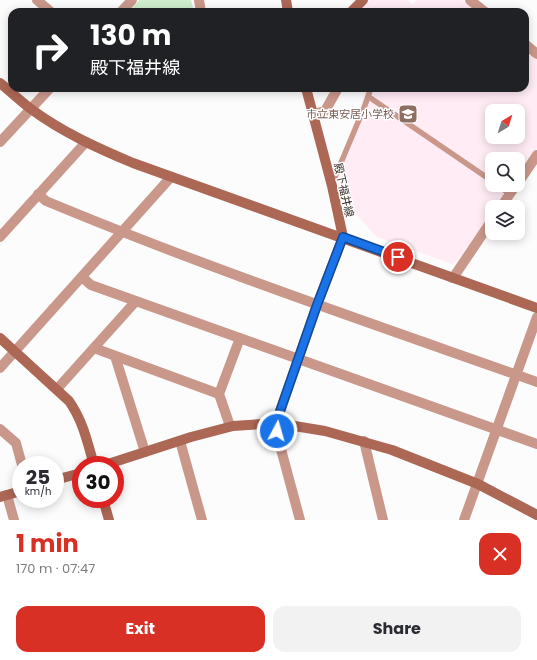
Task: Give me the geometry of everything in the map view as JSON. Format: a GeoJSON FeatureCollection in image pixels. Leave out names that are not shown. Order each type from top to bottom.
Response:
{"type":"FeatureCollection","features":[{"type":"Feature","properties":{"kind":"street"},"geometry":{"type":"LineString","coordinates":[[37,0],[46,8]]}},
{"type":"Feature","properties":{"kind":"street"},"geometry":{"type":"LineString","coordinates":[[125,8],[132,0]]}},
{"type":"Feature","properties":{"kind":"street"},"geometry":{"type":"LineString","coordinates":[[355,8],[363,0]]}},
{"type":"Feature","properties":{"kind":"street"},"geometry":{"type":"LineString","coordinates":[[529,47],[537,54]]}},
{"type":"Feature","properties":{"kind":"street"},"geometry":{"type":"LineString","coordinates":[[0,83],[8,90]]}},
{"type":"Feature","properties":{"kind":"street"},"geometry":{"type":"LineString","coordinates":[[11,92],[31,109],[86,142],[133,163],[343,237],[537,308]]}},
{"type":"Feature","properties":{"kind":"street"},"geometry":{"type":"LineString","coordinates":[[0,142],[46,92]]}},
{"type":"Feature","properties":{"kind":"street","name":"殿下福井線"},"geometry":{"type":"LineString","coordinates":[[307,92],[332,186],[343,237]]}},
{"type":"Feature","properties":{"kind":"street"},"geometry":{"type":"LineString","coordinates":[[313,114],[325,111],[336,92]]}},
{"type":"Feature","properties":{"kind":"street"},"geometry":{"type":"LineString","coordinates":[[0,237],[86,142]]}},
{"type":"Feature","properties":{"kind":"street"},"geometry":{"type":"LineString","coordinates":[[525,172],[537,155]]}},
{"type":"Feature","properties":{"kind":"street"},"geometry":{"type":"LineString","coordinates":[[0,368],[171,177]]}},
{"type":"Feature","properties":{"kind":"street"},"geometry":{"type":"LineString","coordinates":[[38,194],[46,201],[122,233],[317,305],[537,382]]}},
{"type":"Feature","properties":{"kind":"street"},"geometry":{"type":"LineString","coordinates":[[506,200],[510,194]]}},
{"type":"Feature","properties":{"kind":"street"},"geometry":{"type":"LineString","coordinates":[[453,278],[485,230]]}},
{"type":"Feature","properties":{"kind":"street"},"geometry":{"type":"LineString","coordinates":[[300,520],[278,438],[276,423],[317,305],[343,237]]}},
{"type":"Feature","properties":{"kind":"street"},"geometry":{"type":"LineString","coordinates":[[82,277],[91,285],[537,444]]}},
{"type":"Feature","properties":{"kind":"street"},"geometry":{"type":"LineString","coordinates":[[57,389],[136,301]]}},
{"type":"Feature","properties":{"kind":"street"},"geometry":{"type":"LineString","coordinates":[[464,520],[536,323]]}},
{"type":"Feature","properties":{"kind":"street"},"geometry":{"type":"LineString","coordinates":[[0,338],[69,401],[84,427],[92,456]]}},
{"type":"Feature","properties":{"kind":"street"},"geometry":{"type":"LineString","coordinates":[[230,426],[219,394],[240,338]]}},
{"type":"Feature","properties":{"kind":"street"},"geometry":{"type":"LineString","coordinates":[[94,348],[219,394]]}},
{"type":"Feature","properties":{"kind":"street"},"geometry":{"type":"LineString","coordinates":[[116,356],[145,452]]}},
{"type":"Feature","properties":{"kind":"street"},"geometry":{"type":"LineString","coordinates":[[124,459],[230,426],[276,423],[300,426],[326,431],[392,450],[478,484],[537,515]]}},
{"type":"Feature","properties":{"kind":"street"},"geometry":{"type":"LineString","coordinates":[[0,429],[16,443],[20,456]]}},
{"type":"Feature","properties":{"kind":"street"},"geometry":{"type":"LineString","coordinates":[[180,441],[202,520]]}},
{"type":"Feature","properties":{"kind":"street"},"geometry":{"type":"LineString","coordinates":[[364,441],[383,520]]}},
{"type":"Feature","properties":{"kind":"street"},"geometry":{"type":"LineString","coordinates":[[3,496],[14,520]]}},
{"type":"Feature","properties":{"kind":"street"},"geometry":{"type":"LineString","coordinates":[[106,508],[109,520]]}},
{"type":"Feature","properties":{"kind":"lane"},"geometry":{"type":"LineString","coordinates":[[332,186],[370,92]]}},
{"type":"Feature","properties":{"kind":"lane"},"geometry":{"type":"LineString","coordinates":[[368,97],[485,177]]}},
{"type":"Feature","properties":{"kind":"shaded area"},"geometry":{"type":"Polygon","coordinates":[[[370,0],[408,0],[413,5],[416,0],[462,0],[473,8],[363,8],[370,0]]]}},
{"type":"Feature","properties":{"kind":"shaded area"},"geometry":{"type":"Polygon","coordinates":[[[529,52],[537,58],[537,148],[525,165],[525,152],[485,152],[485,192],[506,192],[501,200],[485,200],[485,222],[457,261],[452,264],[377,237],[352,210],[336,171],[366,92],[529,92],[529,52]]]}},
{"type":"Feature","properties":{"kind":"green space"},"geometry":{"type":"Polygon","coordinates":[[[139,0],[191,0],[193,8],[132,8],[139,0]]]}},
{"type":"Feature","properties":{"kind":"place","name":"市立東安居小学校"},"geometry":{"type":"Point","coordinates":[408,114]}},
{"type":"Feature","properties":{"kind":"route"},"geometry":{"type":"LineString","coordinates":[[277,431],[276,423],[278,417],[317,305],[343,237],[398,257]]}}]}
